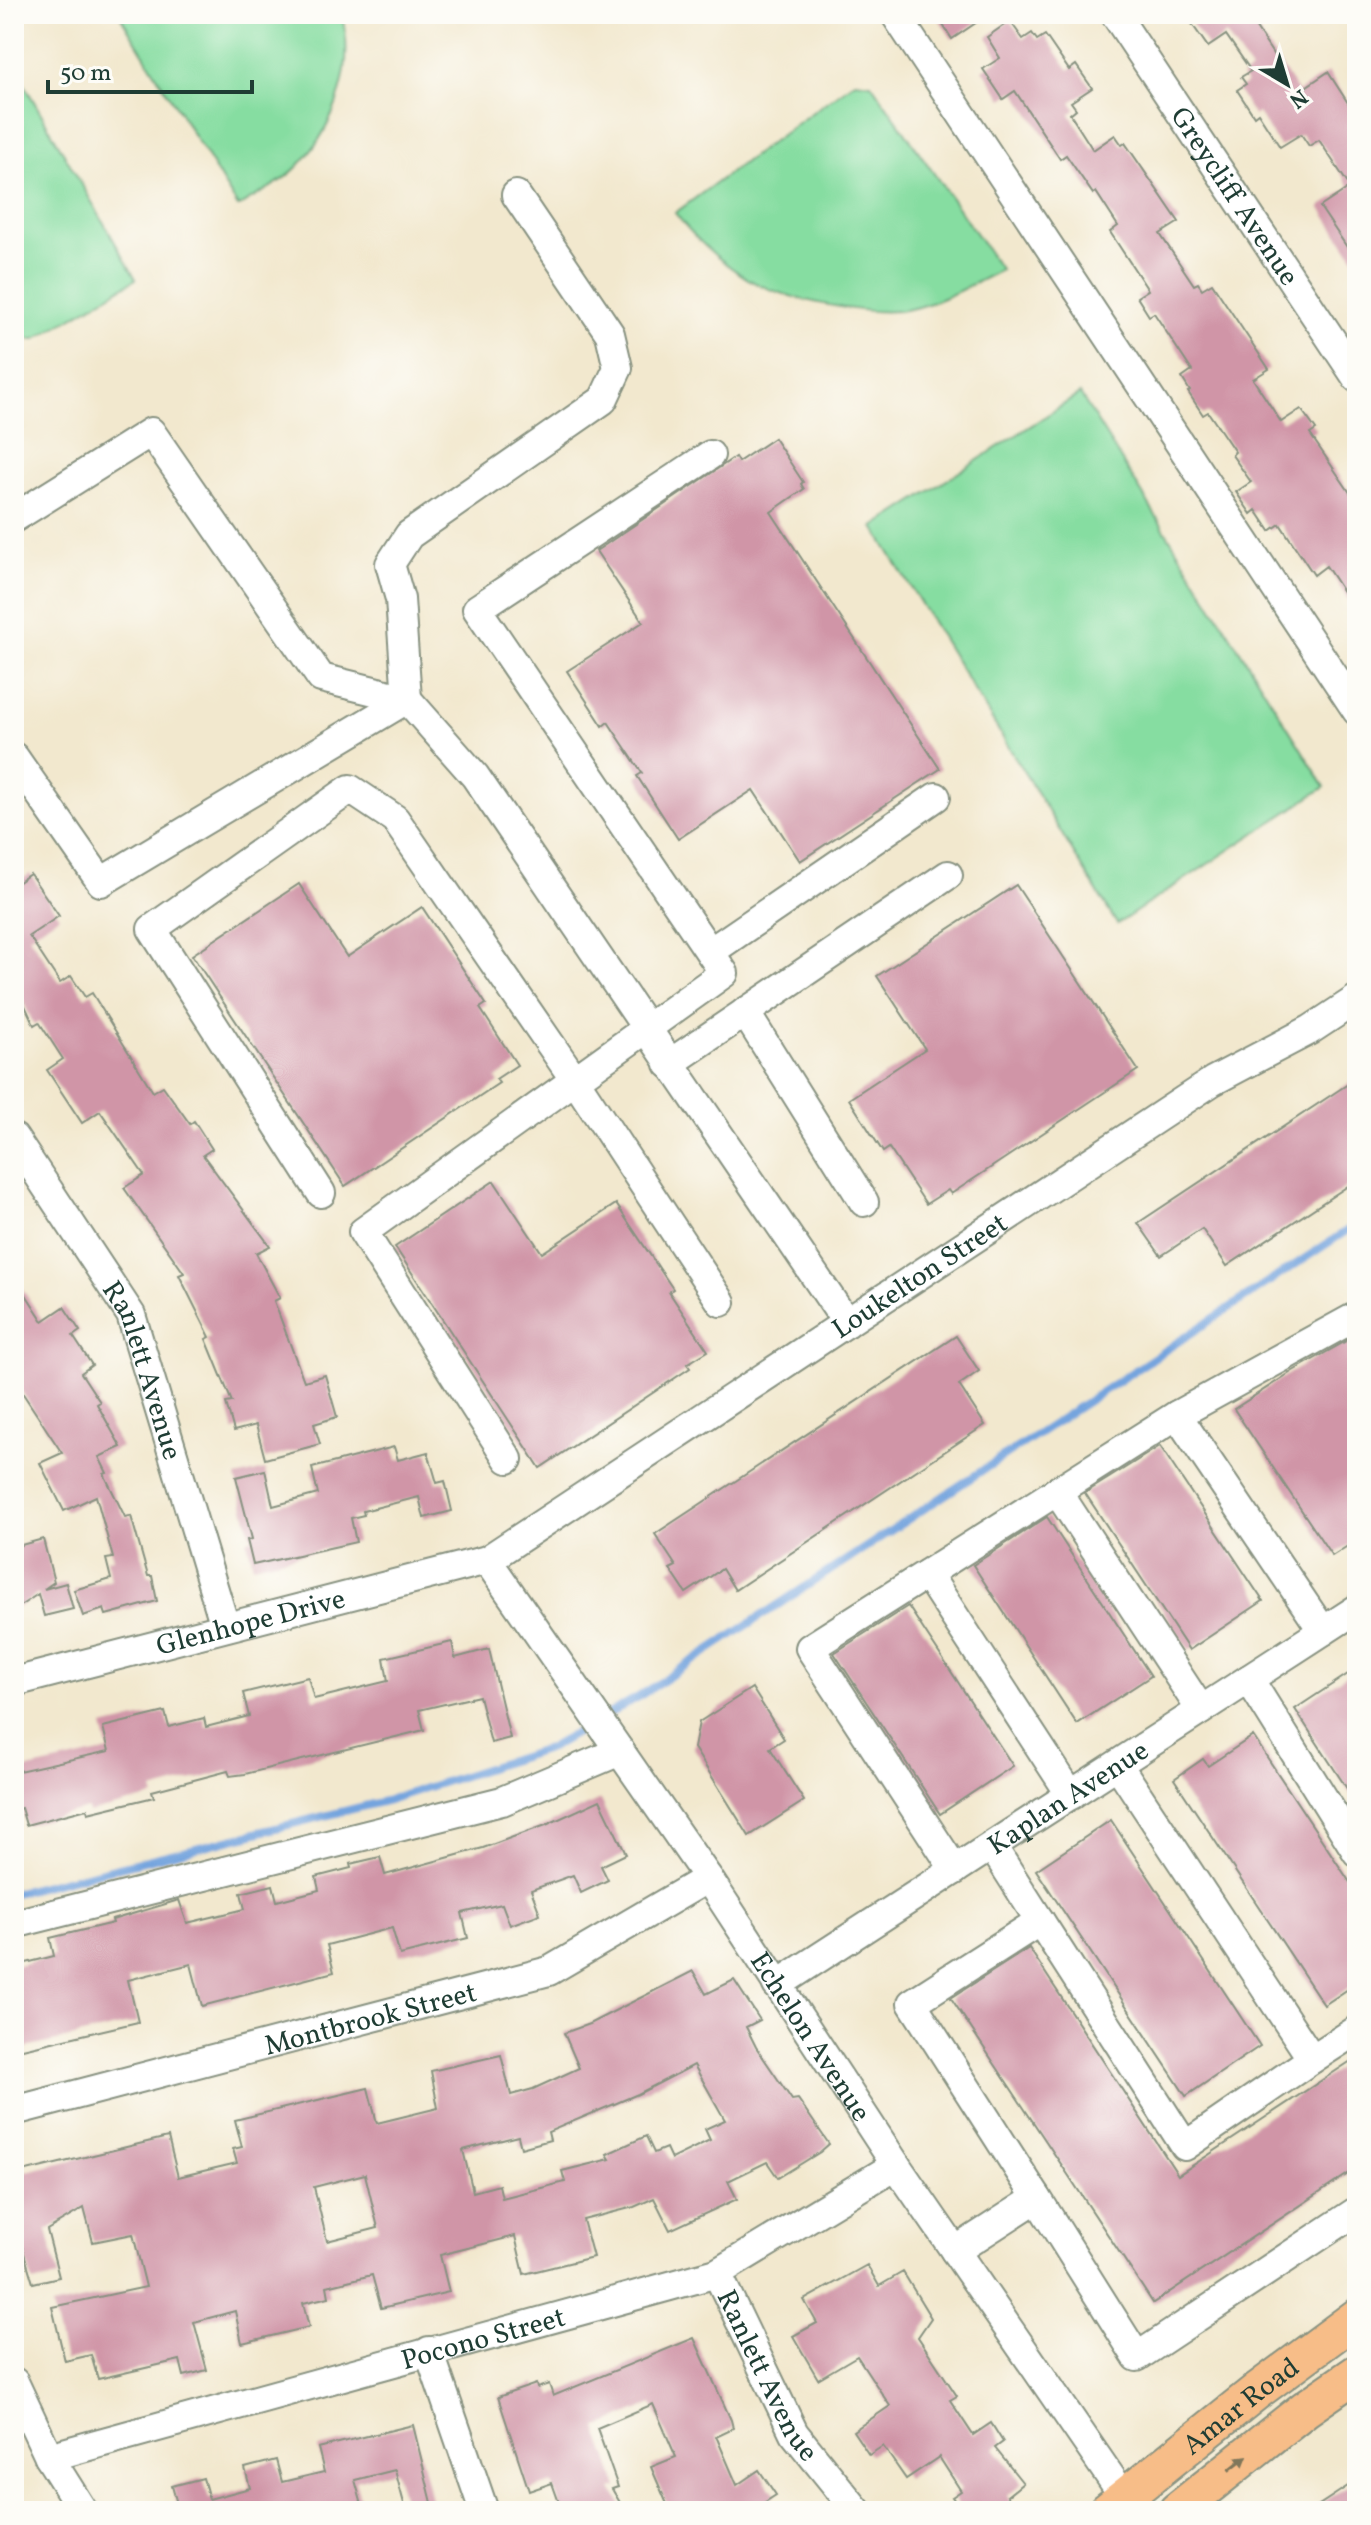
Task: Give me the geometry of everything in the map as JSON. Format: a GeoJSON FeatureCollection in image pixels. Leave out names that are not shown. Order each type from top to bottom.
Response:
{"type":"FeatureCollection","features":[{"type":"Feature","properties":{"kind":"main road","name":"Amar Road"},"geometry":{"type":"LineString","coordinates":[[1122,2506],[1257,2391],[1357,2317]]}},
{"type":"Feature","properties":{"kind":"main road","name":"Amar Road"},"geometry":{"type":"LineString","coordinates":[[1177,2511],[1305,2409],[1357,2373]]}},
{"type":"Feature","properties":{"kind":"street"},"geometry":{"type":"LineString","coordinates":[[895,14],[1357,711]]}},
{"type":"Feature","properties":{"kind":"street","name":"Greycliff Avenue"},"geometry":{"type":"LineString","coordinates":[[1115,14],[1357,378]]}},
{"type":"Feature","properties":{"kind":"street"},"geometry":{"type":"LineString","coordinates":[[407,699],[400,599],[390,564],[409,535],[603,400],[618,368],[610,334],[516,195]]}},
{"type":"Feature","properties":{"kind":"street"},"geometry":{"type":"LineString","coordinates":[[14,518],[151,432],[321,678],[407,699],[475,776],[847,1323]]}},
{"type":"Feature","properties":{"kind":"street"},"geometry":{"type":"LineString","coordinates":[[508,1459],[363,1232],[724,973],[477,609],[710,455]]}},
{"type":"Feature","properties":{"kind":"street"},"geometry":{"type":"LineString","coordinates":[[14,757],[101,882],[407,699]]}},
{"type":"Feature","properties":{"kind":"street"},"geometry":{"type":"LineString","coordinates":[[321,1193],[152,929],[350,789],[395,819],[575,1080],[721,1302]]}},
{"type":"Feature","properties":{"kind":"street"},"geometry":{"type":"LineString","coordinates":[[710,952],[936,797]]}},
{"type":"Feature","properties":{"kind":"street"},"geometry":{"type":"LineString","coordinates":[[669,1064],[948,875]]}},
{"type":"Feature","properties":{"kind":"street","name":"Loukelton Street"},"geometry":{"type":"LineString","coordinates":[[487,1560],[1213,1081],[1310,1030],[1357,999]]}},
{"type":"Feature","properties":{"kind":"street"},"geometry":{"type":"LineString","coordinates":[[745,1012],[864,1202]]}},
{"type":"Feature","properties":{"kind":"street","name":"Ranlett Avenue"},"geometry":{"type":"LineString","coordinates":[[14,1138],[131,1315],[225,1626]]}},
{"type":"Feature","properties":{"kind":"street"},"geometry":{"type":"LineString","coordinates":[[955,1870],[810,1648],[1177,1415],[1357,1316]]}},
{"type":"Feature","properties":{"kind":"street"},"geometry":{"type":"LineString","coordinates":[[1177,1415],[1323,1631]]}},
{"type":"Feature","properties":{"kind":"street"},"geometry":{"type":"LineString","coordinates":[[1057,1491],[1201,1710]]}},
{"type":"Feature","properties":{"kind":"street","name":"Glenhope Drive"},"geometry":{"type":"LineString","coordinates":[[14,1682],[487,1560]]}},
{"type":"Feature","properties":{"kind":"street","name":"Echelon Avenue"},"geometry":{"type":"LineString","coordinates":[[487,1560],[708,1878],[1122,2506]]}},
{"type":"Feature","properties":{"kind":"street"},"geometry":{"type":"LineString","coordinates":[[927,1574],[1071,1795]]}},
{"type":"Feature","properties":{"kind":"street","name":"Kaplan Avenue"},"geometry":{"type":"LineString","coordinates":[[777,1985],[1357,1609]]}},
{"type":"Feature","properties":{"kind":"street"},"geometry":{"type":"LineString","coordinates":[[1249,1679],[1357,1852]]}},
{"type":"Feature","properties":{"kind":"street"},"geometry":{"type":"LineString","coordinates":[[14,1924],[479,1808],[529,1792],[613,1742]]}},
{"type":"Feature","properties":{"kind":"street"},"geometry":{"type":"LineString","coordinates":[[1118,1765],[1312,2059]]}},
{"type":"Feature","properties":{"kind":"street"},"geometry":{"type":"LineString","coordinates":[[992,1846],[1185,2146],[1357,2030]]}},
{"type":"Feature","properties":{"kind":"street","name":"Montbrook Street"},"geometry":{"type":"LineString","coordinates":[[14,2111],[549,1971],[708,1878]]}},
{"type":"Feature","properties":{"kind":"street"},"geometry":{"type":"LineString","coordinates":[[1040,1921],[912,2003],[1137,2357],[1357,2211]]}},
{"type":"Feature","properties":{"kind":"street","name":"Pocono Street"},"geometry":{"type":"LineString","coordinates":[[49,2457],[717,2273],[896,2165]]}},
{"type":"Feature","properties":{"kind":"street"},"geometry":{"type":"LineString","coordinates":[[955,2251],[1037,2198]]}},
{"type":"Feature","properties":{"kind":"street","name":"Ranlett Avenue"},"geometry":{"type":"LineString","coordinates":[[717,2273],[794,2433],[857,2511]]}},
{"type":"Feature","properties":{"kind":"street"},"geometry":{"type":"LineString","coordinates":[[429,2351],[484,2511]]}},
{"type":"Feature","properties":{"kind":"street"},"geometry":{"type":"LineString","coordinates":[[14,2382],[49,2457],[83,2511]]}},
{"type":"Feature","properties":{"kind":"green space"},"geometry":{"type":"Polygon","coordinates":[[[119,14],[341,14],[346,53],[340,94],[333,113],[312,149],[294,170],[238,207],[119,14]]]}},
{"type":"Feature","properties":{"kind":"green space"},"geometry":{"type":"Polygon","coordinates":[[[855,81],[871,83],[1001,270],[945,297],[910,309],[874,311],[828,305],[782,293],[748,279],[708,249],[675,213],[855,81]]]}},
{"type":"Feature","properties":{"kind":"green space"},"geometry":{"type":"Polygon","coordinates":[[[14,83],[24,84],[136,279],[36,339],[14,339],[14,83]]]}},
{"type":"Feature","properties":{"kind":"green space"},"geometry":{"type":"Polygon","coordinates":[[[1080,394],[1325,787],[1117,924],[874,527],[1080,394]]]}},
{"type":"Feature","properties":{"kind":"building"},"geometry":{"type":"Polygon","coordinates":[[[936,14],[989,14],[952,39],[936,14]]]}},
{"type":"Feature","properties":{"kind":"building"},"geometry":{"type":"Polygon","coordinates":[[[1185,14],[1258,14],[1250,19],[1298,92],[1328,72],[1357,117],[1357,262],[1320,207],[1350,187],[1319,140],[1309,146],[1301,134],[1280,147],[1258,113],[1254,116],[1237,90],[1246,84],[1241,77],[1251,71],[1226,35],[1208,47],[1185,14]]]}},
{"type":"Feature","properties":{"kind":"building"},"geometry":{"type":"Polygon","coordinates":[[[1010,21],[1023,39],[1032,33],[1037,40],[1045,35],[1069,70],[1076,65],[1092,88],[1071,102],[1076,109],[1070,114],[1093,150],[1115,135],[1122,145],[1125,143],[1179,222],[1160,234],[1194,285],[1198,283],[1202,289],[1212,283],[1269,369],[1253,379],[1281,422],[1301,409],[1316,430],[1310,434],[1357,503],[1357,613],[1326,566],[1314,575],[1280,524],[1270,531],[1256,510],[1251,514],[1236,492],[1251,482],[1208,412],[1203,415],[1188,392],[1182,378],[1192,371],[1154,313],[1149,316],[1137,297],[1148,290],[1110,232],[1118,226],[1066,155],[1060,159],[1015,91],[1003,99],[983,69],[1000,58],[987,37],[1010,21]]]}},
{"type":"Feature","properties":{"kind":"building"},"geometry":{"type":"Polygon","coordinates":[[[774,438],[803,482],[804,489],[771,512],[940,769],[800,861],[753,790],[678,839],[637,776],[642,773],[608,722],[603,726],[567,671],[643,622],[596,551],[735,457],[738,462],[774,438]]]}},
{"type":"Feature","properties":{"kind":"building"},"geometry":{"type":"Polygon","coordinates":[[[30,874],[59,916],[29,936],[60,983],[71,976],[85,997],[92,993],[153,1092],[163,1086],[190,1124],[194,1121],[212,1149],[203,1155],[270,1246],[256,1253],[280,1298],[274,1301],[304,1381],[325,1375],[337,1417],[314,1424],[320,1444],[265,1459],[256,1425],[234,1431],[226,1403],[232,1402],[206,1339],[210,1337],[179,1275],[184,1273],[124,1188],[144,1175],[100,1111],[82,1123],[47,1070],[63,1059],[39,1022],[34,1025],[20,995],[14,999],[14,885],[30,874]]]}},
{"type":"Feature","properties":{"kind":"building"},"geometry":{"type":"Polygon","coordinates":[[[299,884],[347,957],[422,907],[486,1004],[480,1008],[517,1065],[496,1079],[499,1083],[345,1186],[192,955],[299,884]]]}},
{"type":"Feature","properties":{"kind":"building"},"geometry":{"type":"Polygon","coordinates":[[[1016,885],[1138,1070],[951,1194],[948,1190],[926,1204],[889,1148],[883,1152],[849,1099],[925,1049],[877,976],[1016,885]]]}},
{"type":"Feature","properties":{"kind":"building"},"geometry":{"type":"Polygon","coordinates":[[[1357,1078],[1357,1180],[1227,1266],[1202,1229],[1161,1256],[1138,1223],[1357,1078]]]}},
{"type":"Feature","properties":{"kind":"building"},"geometry":{"type":"Polygon","coordinates":[[[494,1181],[542,1253],[616,1204],[673,1289],[669,1292],[708,1351],[687,1364],[690,1368],[540,1468],[395,1247],[494,1181]]]}},
{"type":"Feature","properties":{"kind":"building"},"geometry":{"type":"Polygon","coordinates":[[[14,1276],[43,1321],[64,1307],[80,1331],[73,1336],[92,1365],[81,1373],[100,1402],[97,1404],[121,1447],[99,1457],[125,1517],[131,1516],[148,1576],[152,1576],[157,1601],[106,1615],[104,1609],[83,1616],[74,1590],[111,1579],[106,1559],[113,1558],[96,1496],[64,1511],[40,1463],[62,1453],[14,1380],[14,1276]]]}},
{"type":"Feature","properties":{"kind":"building"},"geometry":{"type":"Polygon","coordinates":[[[1357,1335],[1357,1540],[1332,1556],[1234,1409],[1357,1335]]]}},
{"type":"Feature","properties":{"kind":"building"},"geometry":{"type":"Polygon","coordinates":[[[956,1336],[979,1371],[959,1385],[985,1425],[735,1590],[722,1569],[686,1593],[670,1569],[676,1566],[655,1534],[956,1336]]]}},
{"type":"Feature","properties":{"kind":"building"},"geometry":{"type":"Polygon","coordinates":[[[1160,1446],[1263,1601],[1189,1650],[1085,1493],[1160,1446]]]}},
{"type":"Feature","properties":{"kind":"building"},"geometry":{"type":"Polygon","coordinates":[[[394,1447],[398,1460],[428,1452],[437,1483],[445,1481],[452,1511],[424,1518],[419,1497],[363,1511],[364,1515],[351,1518],[356,1542],[253,1565],[247,1540],[252,1539],[236,1477],[265,1470],[273,1506],[318,1494],[312,1468],[394,1447]]]}},
{"type":"Feature","properties":{"kind":"building"},"geometry":{"type":"Polygon","coordinates":[[[1047,1517],[1151,1676],[1077,1724],[973,1565],[1047,1517]]]}},
{"type":"Feature","properties":{"kind":"building"},"geometry":{"type":"Polygon","coordinates":[[[43,1539],[54,1582],[44,1589],[66,1583],[73,1609],[44,1616],[38,1594],[14,1610],[14,1547],[43,1539]]]}},
{"type":"Feature","properties":{"kind":"building"},"geometry":{"type":"Polygon","coordinates":[[[908,1606],[1013,1766],[940,1814],[834,1653],[908,1606]]]}},
{"type":"Feature","properties":{"kind":"building"},"geometry":{"type":"Polygon","coordinates":[[[452,1642],[455,1658],[489,1649],[510,1738],[491,1743],[479,1696],[419,1710],[424,1730],[245,1774],[230,1776],[228,1771],[152,1791],[154,1797],[88,1813],[87,1809],[26,1825],[21,1808],[14,1810],[14,1772],[109,1751],[103,1727],[165,1712],[169,1727],[204,1718],[206,1727],[249,1716],[243,1693],[308,1677],[314,1699],[388,1681],[384,1658],[452,1642]]]}},
{"type":"Feature","properties":{"kind":"building"},"geometry":{"type":"Polygon","coordinates":[[[1357,1668],[1357,1804],[1295,1709],[1357,1668]]]}},
{"type":"Feature","properties":{"kind":"building"},"geometry":{"type":"Polygon","coordinates":[[[752,1688],[784,1739],[770,1748],[804,1801],[749,1836],[694,1748],[699,1722],[752,1688]]]}},
{"type":"Feature","properties":{"kind":"building"},"geometry":{"type":"Polygon","coordinates":[[[1253,1736],[1357,1893],[1357,1983],[1324,2005],[1174,1779],[1203,1759],[1208,1766],[1253,1736]]]}},
{"type":"Feature","properties":{"kind":"building"},"geometry":{"type":"Polygon","coordinates":[[[600,1800],[626,1854],[601,1866],[608,1880],[581,1893],[573,1875],[531,1890],[540,1914],[510,1925],[502,1904],[462,1913],[468,1938],[400,1955],[392,1928],[327,1945],[334,1972],[202,2006],[191,1964],[128,1980],[138,2022],[14,2051],[14,1966],[54,1956],[50,1938],[113,1923],[112,1920],[179,1900],[187,1923],[245,1909],[241,1893],[273,1885],[277,1901],[319,1890],[316,1877],[380,1857],[385,1875],[483,1848],[546,1825],[600,1800]]]}},
{"type":"Feature","properties":{"kind":"building"},"geometry":{"type":"Polygon","coordinates":[[[1111,1820],[1260,2046],[1186,2096],[1036,1870],[1111,1820]]]}},
{"type":"Feature","properties":{"kind":"building"},"geometry":{"type":"Polygon","coordinates":[[[1029,1948],[1178,2175],[1357,2057],[1357,2168],[1153,2303],[951,1998],[1029,1948]]]}},
{"type":"Feature","properties":{"kind":"building"},"geometry":{"type":"Polygon","coordinates":[[[693,1971],[706,1994],[734,1980],[760,2020],[746,2027],[756,2047],[792,2100],[798,2099],[829,2144],[778,2178],[767,2162],[728,2181],[737,2199],[670,2230],[654,2198],[634,2207],[583,2220],[593,2257],[524,2274],[515,2236],[440,2255],[449,2292],[381,2308],[372,2275],[327,2286],[329,2297],[303,2303],[309,2327],[242,2343],[235,2311],[194,2322],[207,2370],[184,2376],[180,2360],[98,2379],[91,2355],[65,2361],[52,2307],[146,2287],[133,2234],[93,2242],[84,2208],[47,2230],[59,2277],[33,2283],[14,2220],[14,2174],[168,2137],[178,2177],[237,2163],[233,2149],[242,2147],[235,2120],[368,2088],[377,2123],[438,2108],[431,2071],[501,2055],[511,2095],[533,2089],[579,2068],[564,2033],[589,2024],[693,1971]],[[694,2065],[638,2094],[548,2132],[550,2140],[521,2148],[518,2136],[463,2150],[473,2192],[499,2185],[502,2198],[565,2182],[562,2171],[610,2159],[607,2154],[646,2136],[654,2153],[666,2148],[671,2159],[710,2140],[705,2129],[725,2120],[694,2065]],[[365,2174],[314,2187],[327,2241],[378,2228],[365,2174]]]}},
{"type":"Feature","properties":{"kind":"building"},"geometry":{"type":"Polygon","coordinates":[[[867,2265],[879,2286],[903,2272],[931,2318],[918,2337],[957,2396],[950,2400],[973,2435],[991,2423],[1003,2442],[995,2448],[1023,2483],[1007,2496],[1019,2511],[963,2511],[952,2497],[961,2491],[939,2457],[906,2479],[883,2446],[869,2455],[853,2431],[890,2406],[857,2356],[818,2379],[793,2336],[817,2323],[804,2300],[867,2265]]]}},
{"type":"Feature","properties":{"kind":"building"},"geometry":{"type":"Polygon","coordinates":[[[694,2338],[731,2420],[733,2428],[716,2436],[737,2485],[759,2470],[776,2495],[751,2511],[670,2511],[651,2467],[676,2457],[653,2404],[597,2428],[618,2487],[612,2489],[625,2511],[562,2511],[552,2483],[529,2491],[498,2397],[536,2384],[537,2388],[549,2384],[553,2396],[694,2338]]]}},
{"type":"Feature","properties":{"kind":"building"},"geometry":{"type":"Polygon","coordinates":[[[413,2425],[434,2511],[406,2511],[395,2470],[355,2480],[362,2505],[338,2511],[179,2511],[172,2486],[203,2478],[209,2499],[250,2488],[245,2468],[276,2460],[282,2482],[324,2472],[318,2448],[413,2425]]]}},
{"type":"Feature","properties":{"kind":"building"},"geometry":{"type":"Polygon","coordinates":[[[1357,2480],[1357,2511],[1310,2511],[1357,2480]]]}},
{"type":"Feature","properties":{"kind":"waterway"},"geometry":{"type":"LineString","coordinates":[[14,1893],[385,1801],[550,1748],[638,1697],[1357,1224]]}}]}
